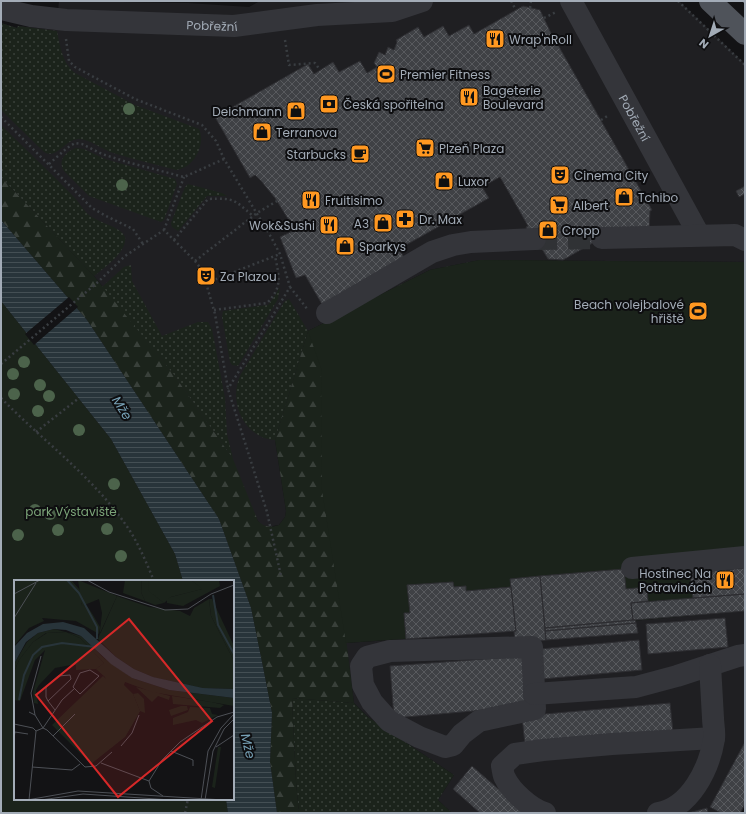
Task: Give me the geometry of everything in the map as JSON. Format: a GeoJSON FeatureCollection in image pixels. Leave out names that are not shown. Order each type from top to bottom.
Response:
{"type":"FeatureCollection","features":[{"type":"Feature","properties":{"kind":"main road"},"geometry":{"type":"LineString","coordinates":[[710,1],[745,34]]}},
{"type":"Feature","properties":{"kind":"street","name":"Pobřežní"},"geometry":{"type":"LineString","coordinates":[[1,9],[31,16],[66,20],[234,26],[313,8],[392,11],[422,1]]}},
{"type":"Feature","properties":{"kind":"street","name":"Pobřežní"},"geometry":{"type":"LineString","coordinates":[[571,1],[699,235]]}},
{"type":"Feature","properties":{"kind":"street"},"geometry":{"type":"LineString","coordinates":[[602,238],[735,235],[745,240]]}},
{"type":"Feature","properties":{"kind":"street"},"geometry":{"type":"LineString","coordinates":[[327,313],[432,252],[454,245],[471,242],[535,239]]}},
{"type":"Feature","properties":{"kind":"street"},"geometry":{"type":"LineString","coordinates":[[632,568],[745,557]]}},
{"type":"Feature","properties":{"kind":"street"},"geometry":{"type":"LineString","coordinates":[[532,647],[534,694],[535,709],[479,721],[462,734],[453,745],[445,747],[419,737],[389,721],[372,702],[363,685],[361,666],[367,657],[390,651],[532,647]]}},
{"type":"Feature","properties":{"kind":"street"},"geometry":{"type":"LineString","coordinates":[[534,694],[636,687],[745,655]]}},
{"type":"Feature","properties":{"kind":"street"},"geometry":{"type":"LineString","coordinates":[[658,813],[666,812],[687,797],[697,785],[707,764],[714,738],[710,665]]}},
{"type":"Feature","properties":{"kind":"street"},"geometry":{"type":"LineString","coordinates":[[545,813],[539,811],[518,796],[504,778],[502,766],[515,754],[612,744],[714,738]]}},
{"type":"Feature","properties":{"kind":"path"},"geometry":{"type":"LineString","coordinates":[[511,1],[516,10]]}},
{"type":"Feature","properties":{"kind":"path"},"geometry":{"type":"LineString","coordinates":[[530,8],[531,1]]}},
{"type":"Feature","properties":{"kind":"path"},"geometry":{"type":"LineString","coordinates":[[678,1],[745,65]]}},
{"type":"Feature","properties":{"kind":"path"},"geometry":{"type":"LineString","coordinates":[[66,20],[66,43],[70,60],[75,67],[135,99],[202,125],[216,142],[224,160],[271,236],[280,254],[290,287],[228,389]]}},
{"type":"Feature","properties":{"kind":"path"},"geometry":{"type":"LineString","coordinates":[[285,37],[289,65],[315,63],[320,70]]}},
{"type":"Feature","properties":{"kind":"path"},"geometry":{"type":"LineString","coordinates":[[601,120],[610,116]]}},
{"type":"Feature","properties":{"kind":"path"},"geometry":{"type":"LineString","coordinates":[[1,117],[92,208],[133,229],[143,244]]}},
{"type":"Feature","properties":{"kind":"path"},"geometry":{"type":"LineString","coordinates":[[49,164],[67,148],[75,144],[82,144],[102,154],[184,177],[224,160]]}},
{"type":"Feature","properties":{"kind":"path"},"geometry":{"type":"LineString","coordinates":[[1,364],[98,282],[125,256],[164,230],[184,177]]}},
{"type":"Feature","properties":{"kind":"path"},"geometry":{"type":"LineString","coordinates":[[174,240],[208,199],[227,198],[234,200],[253,216]]}},
{"type":"Feature","properties":{"kind":"path"},"geometry":{"type":"LineString","coordinates":[[195,261],[257,213],[277,201]]}},
{"type":"Feature","properties":{"kind":"path"},"geometry":{"type":"LineString","coordinates":[[164,230],[202,270],[214,310],[228,389],[267,512],[281,576]]}},
{"type":"Feature","properties":{"kind":"path"},"geometry":{"type":"LineString","coordinates":[[206,283],[280,254]]}},
{"type":"Feature","properties":{"kind":"path"},"geometry":{"type":"LineString","coordinates":[[214,310],[267,303],[278,286],[279,278],[275,256]]}},
{"type":"Feature","properties":{"kind":"path"},"geometry":{"type":"LineString","coordinates":[[1,398],[87,478],[113,507],[131,532],[144,556],[154,580]]}},
{"type":"Feature","properties":{"kind":"path"},"geometry":{"type":"LineString","coordinates":[[36,432],[79,398]]}},
{"type":"Feature","properties":{"kind":"path"},"geometry":{"type":"LineString","coordinates":[[185,813],[188,800]]}},
{"type":"Feature","properties":{"kind":"shaded area"},"geometry":{"type":"Polygon","coordinates":[[[59,1],[188,3],[249,7],[260,1],[679,1],[745,64],[745,262],[480,260],[430,270],[308,331],[275,440],[286,511],[285,517],[279,525],[267,527],[261,525],[117,304],[94,276],[1,177],[1,23],[17,28],[18,26],[56,30],[59,1]]]}},
{"type":"Feature","properties":{"kind":"shaded area"},"geometry":{"type":"Polygon","coordinates":[[[745,611],[745,806],[741,813],[452,813],[438,800],[454,775],[368,717],[354,703],[346,643],[516,631],[745,611]]]}},
{"type":"Feature","properties":{"kind":"green space"},"geometry":{"type":"Polygon","coordinates":[[[1,23],[17,28],[18,26],[57,31],[64,59],[75,73],[135,105],[199,129],[201,142],[197,155],[188,165],[176,170],[110,152],[83,139],[69,142],[53,153],[49,154],[44,152],[1,110],[1,23]]]}},
{"type":"Feature","properties":{"kind":"green space"},"geometry":{"type":"Polygon","coordinates":[[[1,125],[75,198],[89,215],[123,233],[125,242],[119,254],[94,276],[1,177],[1,125]]]}},
{"type":"Feature","properties":{"kind":"green space"},"geometry":{"type":"Polygon","coordinates":[[[72,149],[84,149],[105,159],[175,179],[177,184],[164,220],[161,222],[89,196],[64,171],[62,167],[62,160],[66,154],[72,149]]]}},
{"type":"Feature","properties":{"kind":"green space"},"geometry":{"type":"Polygon","coordinates":[[[1,177],[94,276],[174,375],[233,459],[258,521],[267,526],[279,525],[285,517],[286,511],[275,440],[308,331],[430,270],[480,260],[636,262],[345,630],[354,703],[292,698],[299,813],[277,813],[270,762],[272,713],[263,667],[251,608],[219,519],[87,320],[1,220],[1,177]]]}},
{"type":"Feature","properties":{"kind":"green space"},"geometry":{"type":"Polygon","coordinates":[[[188,184],[222,193],[227,196],[207,196],[178,231],[172,227],[171,223],[185,187],[188,184]]]}},
{"type":"Feature","properties":{"kind":"green space"},"geometry":{"type":"Polygon","coordinates":[[[480,260],[745,262],[745,611],[516,631],[346,643],[322,490],[321,368],[308,331],[430,270],[480,260]]]}},
{"type":"Feature","properties":{"kind":"green space"},"geometry":{"type":"Polygon","coordinates":[[[131,265],[132,281],[162,336],[198,322],[208,322],[212,329],[225,398],[227,434],[233,459],[174,375],[102,287],[124,267],[131,265]]]}},
{"type":"Feature","properties":{"kind":"green space"},"geometry":{"type":"Polygon","coordinates":[[[280,287],[278,299],[238,366],[232,365],[230,362],[222,317],[223,311],[268,305],[280,287]]]}},
{"type":"Feature","properties":{"kind":"green space"},"geometry":{"type":"Polygon","coordinates":[[[289,299],[308,331],[275,440],[264,438],[255,433],[247,425],[237,406],[236,395],[237,385],[241,374],[284,302],[289,299]]]}},
{"type":"Feature","properties":{"kind":"green space","name":"park Výstaviště"},"geometry":{"type":"Polygon","coordinates":[[[1,301],[111,439],[175,554],[183,580],[14,580],[14,800],[226,800],[228,813],[1,813],[1,301]]]}},
{"type":"Feature","properties":{"kind":"green space"},"geometry":{"type":"Polygon","coordinates":[[[292,698],[354,703],[368,717],[454,775],[438,800],[452,813],[299,813],[292,698]]]}},
{"type":"Feature","properties":{"kind":"water","name":"Mže"},"geometry":{"type":"Polygon","coordinates":[[[1,220],[87,320],[219,519],[251,608],[263,667],[272,713],[270,762],[277,813],[228,813],[226,800],[234,800],[234,580],[183,580],[175,554],[111,439],[1,301],[1,220]]]}},
{"type":"Feature","properties":{"kind":"pier"},"geometry":{"type":"Polygon","coordinates":[[[69,297],[78,307],[34,345],[25,334],[69,297]]]}},
{"type":"Feature","properties":{"kind":"building","name":"Plzeň Plaza"},"geometry":{"type":"Polygon","coordinates":[[[523,6],[540,10],[550,31],[652,210],[650,211],[649,233],[612,232],[563,260],[548,259],[531,231],[528,232],[526,227],[528,226],[500,177],[482,187],[489,198],[399,249],[405,259],[323,306],[305,275],[296,278],[280,237],[295,230],[275,198],[262,182],[255,175],[250,178],[215,117],[308,64],[314,74],[333,62],[339,72],[360,61],[367,73],[377,67],[374,63],[379,52],[385,55],[388,47],[394,50],[397,42],[396,40],[418,27],[424,37],[443,26],[449,36],[469,25],[474,34],[523,6]]]}},
{"type":"Feature","properties":{"kind":"building"},"geometry":{"type":"Polygon","coordinates":[[[745,186],[745,194],[739,197],[736,191],[745,186]]]}},
{"type":"Feature","properties":{"kind":"building"},"geometry":{"type":"Polygon","coordinates":[[[745,568],[745,594],[693,598],[690,573],[745,568]]]}},
{"type":"Feature","properties":{"kind":"building"},"geometry":{"type":"Polygon","coordinates":[[[624,569],[626,589],[647,587],[648,601],[631,603],[633,620],[545,628],[540,576],[624,569]]]}},
{"type":"Feature","properties":{"kind":"building"},"geometry":{"type":"Polygon","coordinates":[[[540,576],[546,640],[515,643],[514,631],[516,631],[510,579],[540,576]]]}},
{"type":"Feature","properties":{"kind":"building"},"geometry":{"type":"Polygon","coordinates":[[[453,582],[454,587],[466,586],[466,591],[511,587],[516,631],[406,639],[404,613],[410,613],[407,585],[453,582]]]}},
{"type":"Feature","properties":{"kind":"building"},"geometry":{"type":"Polygon","coordinates":[[[745,594],[745,611],[633,620],[631,603],[745,594]]]}},
{"type":"Feature","properties":{"kind":"building"},"geometry":{"type":"Polygon","coordinates":[[[725,618],[728,647],[648,654],[646,624],[725,618]]]}},
{"type":"Feature","properties":{"kind":"building"},"geometry":{"type":"Polygon","coordinates":[[[635,620],[636,623],[545,631],[545,628],[635,620]]]}},
{"type":"Feature","properties":{"kind":"building"},"geometry":{"type":"Polygon","coordinates":[[[636,623],[638,633],[546,640],[545,631],[636,623]]]}},
{"type":"Feature","properties":{"kind":"building"},"geometry":{"type":"Polygon","coordinates":[[[639,640],[642,670],[542,679],[540,649],[639,640]]]}},
{"type":"Feature","properties":{"kind":"building"},"geometry":{"type":"Polygon","coordinates":[[[526,656],[530,706],[394,718],[390,666],[526,656]]]}},
{"type":"Feature","properties":{"kind":"building"},"geometry":{"type":"Polygon","coordinates":[[[670,703],[673,732],[525,745],[522,716],[670,703]]]}},
{"type":"Feature","properties":{"kind":"building"},"geometry":{"type":"Polygon","coordinates":[[[745,742],[745,804],[740,813],[721,813],[710,807],[745,742]]]}},
{"type":"Feature","properties":{"kind":"building"},"geometry":{"type":"Polygon","coordinates":[[[472,766],[526,813],[480,813],[453,789],[472,766]]]}},
{"type":"Feature","properties":{"kind":"building"},"geometry":{"type":"Polygon","coordinates":[[[707,808],[708,813],[688,813],[707,808]]]}},
{"type":"Feature","properties":{"kind":"tunnel"},"geometry":{"type":"LineString","coordinates":[[535,239],[602,238]]}},
{"type":"Feature","properties":{"kind":"tram line"},"geometry":{"type":"LineString","coordinates":[[742,1],[745,4]]}},
{"type":"Feature","properties":{"kind":"place","name":"Wrap'nRoll"},"geometry":{"type":"Point","coordinates":[495,39]}},
{"type":"Feature","properties":{"kind":"place","name":"Premier Fitness"},"geometry":{"type":"Point","coordinates":[386,74]}},
{"type":"Feature","properties":{"kind":"place","name":"Bageterie Boulevard"},"geometry":{"type":"Point","coordinates":[469,97]}},
{"type":"Feature","properties":{"kind":"place","name":"Česká spořitelna"},"geometry":{"type":"Point","coordinates":[329,104]}},
{"type":"Feature","properties":{"kind":"place","name":"Deichmann"},"geometry":{"type":"Point","coordinates":[296,111]}},
{"type":"Feature","properties":{"kind":"place","name":"Terranova"},"geometry":{"type":"Point","coordinates":[262,132]}},
{"type":"Feature","properties":{"kind":"place","name":"Plzeň Plaza"},"geometry":{"type":"Point","coordinates":[425,148]}},
{"type":"Feature","properties":{"kind":"place","name":"Starbucks"},"geometry":{"type":"Point","coordinates":[360,154]}},
{"type":"Feature","properties":{"kind":"place","name":"Cinema City"},"geometry":{"type":"Point","coordinates":[560,175]}},
{"type":"Feature","properties":{"kind":"place","name":"Luxor"},"geometry":{"type":"Point","coordinates":[444,181]}},
{"type":"Feature","properties":{"kind":"place","name":"Tchibo"},"geometry":{"type":"Point","coordinates":[624,197]}},
{"type":"Feature","properties":{"kind":"place","name":"Fruitisimo"},"geometry":{"type":"Point","coordinates":[311,200]}},
{"type":"Feature","properties":{"kind":"place","name":"Albert"},"geometry":{"type":"Point","coordinates":[559,205]}},
{"type":"Feature","properties":{"kind":"place","name":"Dr. Max"},"geometry":{"type":"Point","coordinates":[405,219]}},
{"type":"Feature","properties":{"kind":"place","name":"A3"},"geometry":{"type":"Point","coordinates":[383,223]}},
{"type":"Feature","properties":{"kind":"place","name":"Wok&Sushi"},"geometry":{"type":"Point","coordinates":[329,225]}},
{"type":"Feature","properties":{"kind":"place","name":"Cropp"},"geometry":{"type":"Point","coordinates":[548,230]}},
{"type":"Feature","properties":{"kind":"place","name":"Sparkys"},"geometry":{"type":"Point","coordinates":[345,246]}},
{"type":"Feature","properties":{"kind":"place","name":"Za Plazou"},"geometry":{"type":"Point","coordinates":[206,276]}},
{"type":"Feature","properties":{"kind":"place","name":"Beach volejbalové hřiště"},"geometry":{"type":"Point","coordinates":[698,311]}},
{"type":"Feature","properties":{"kind":"place","name":"Hostinec Na Potravinách"},"geometry":{"type":"Point","coordinates":[725,580]}}]}
